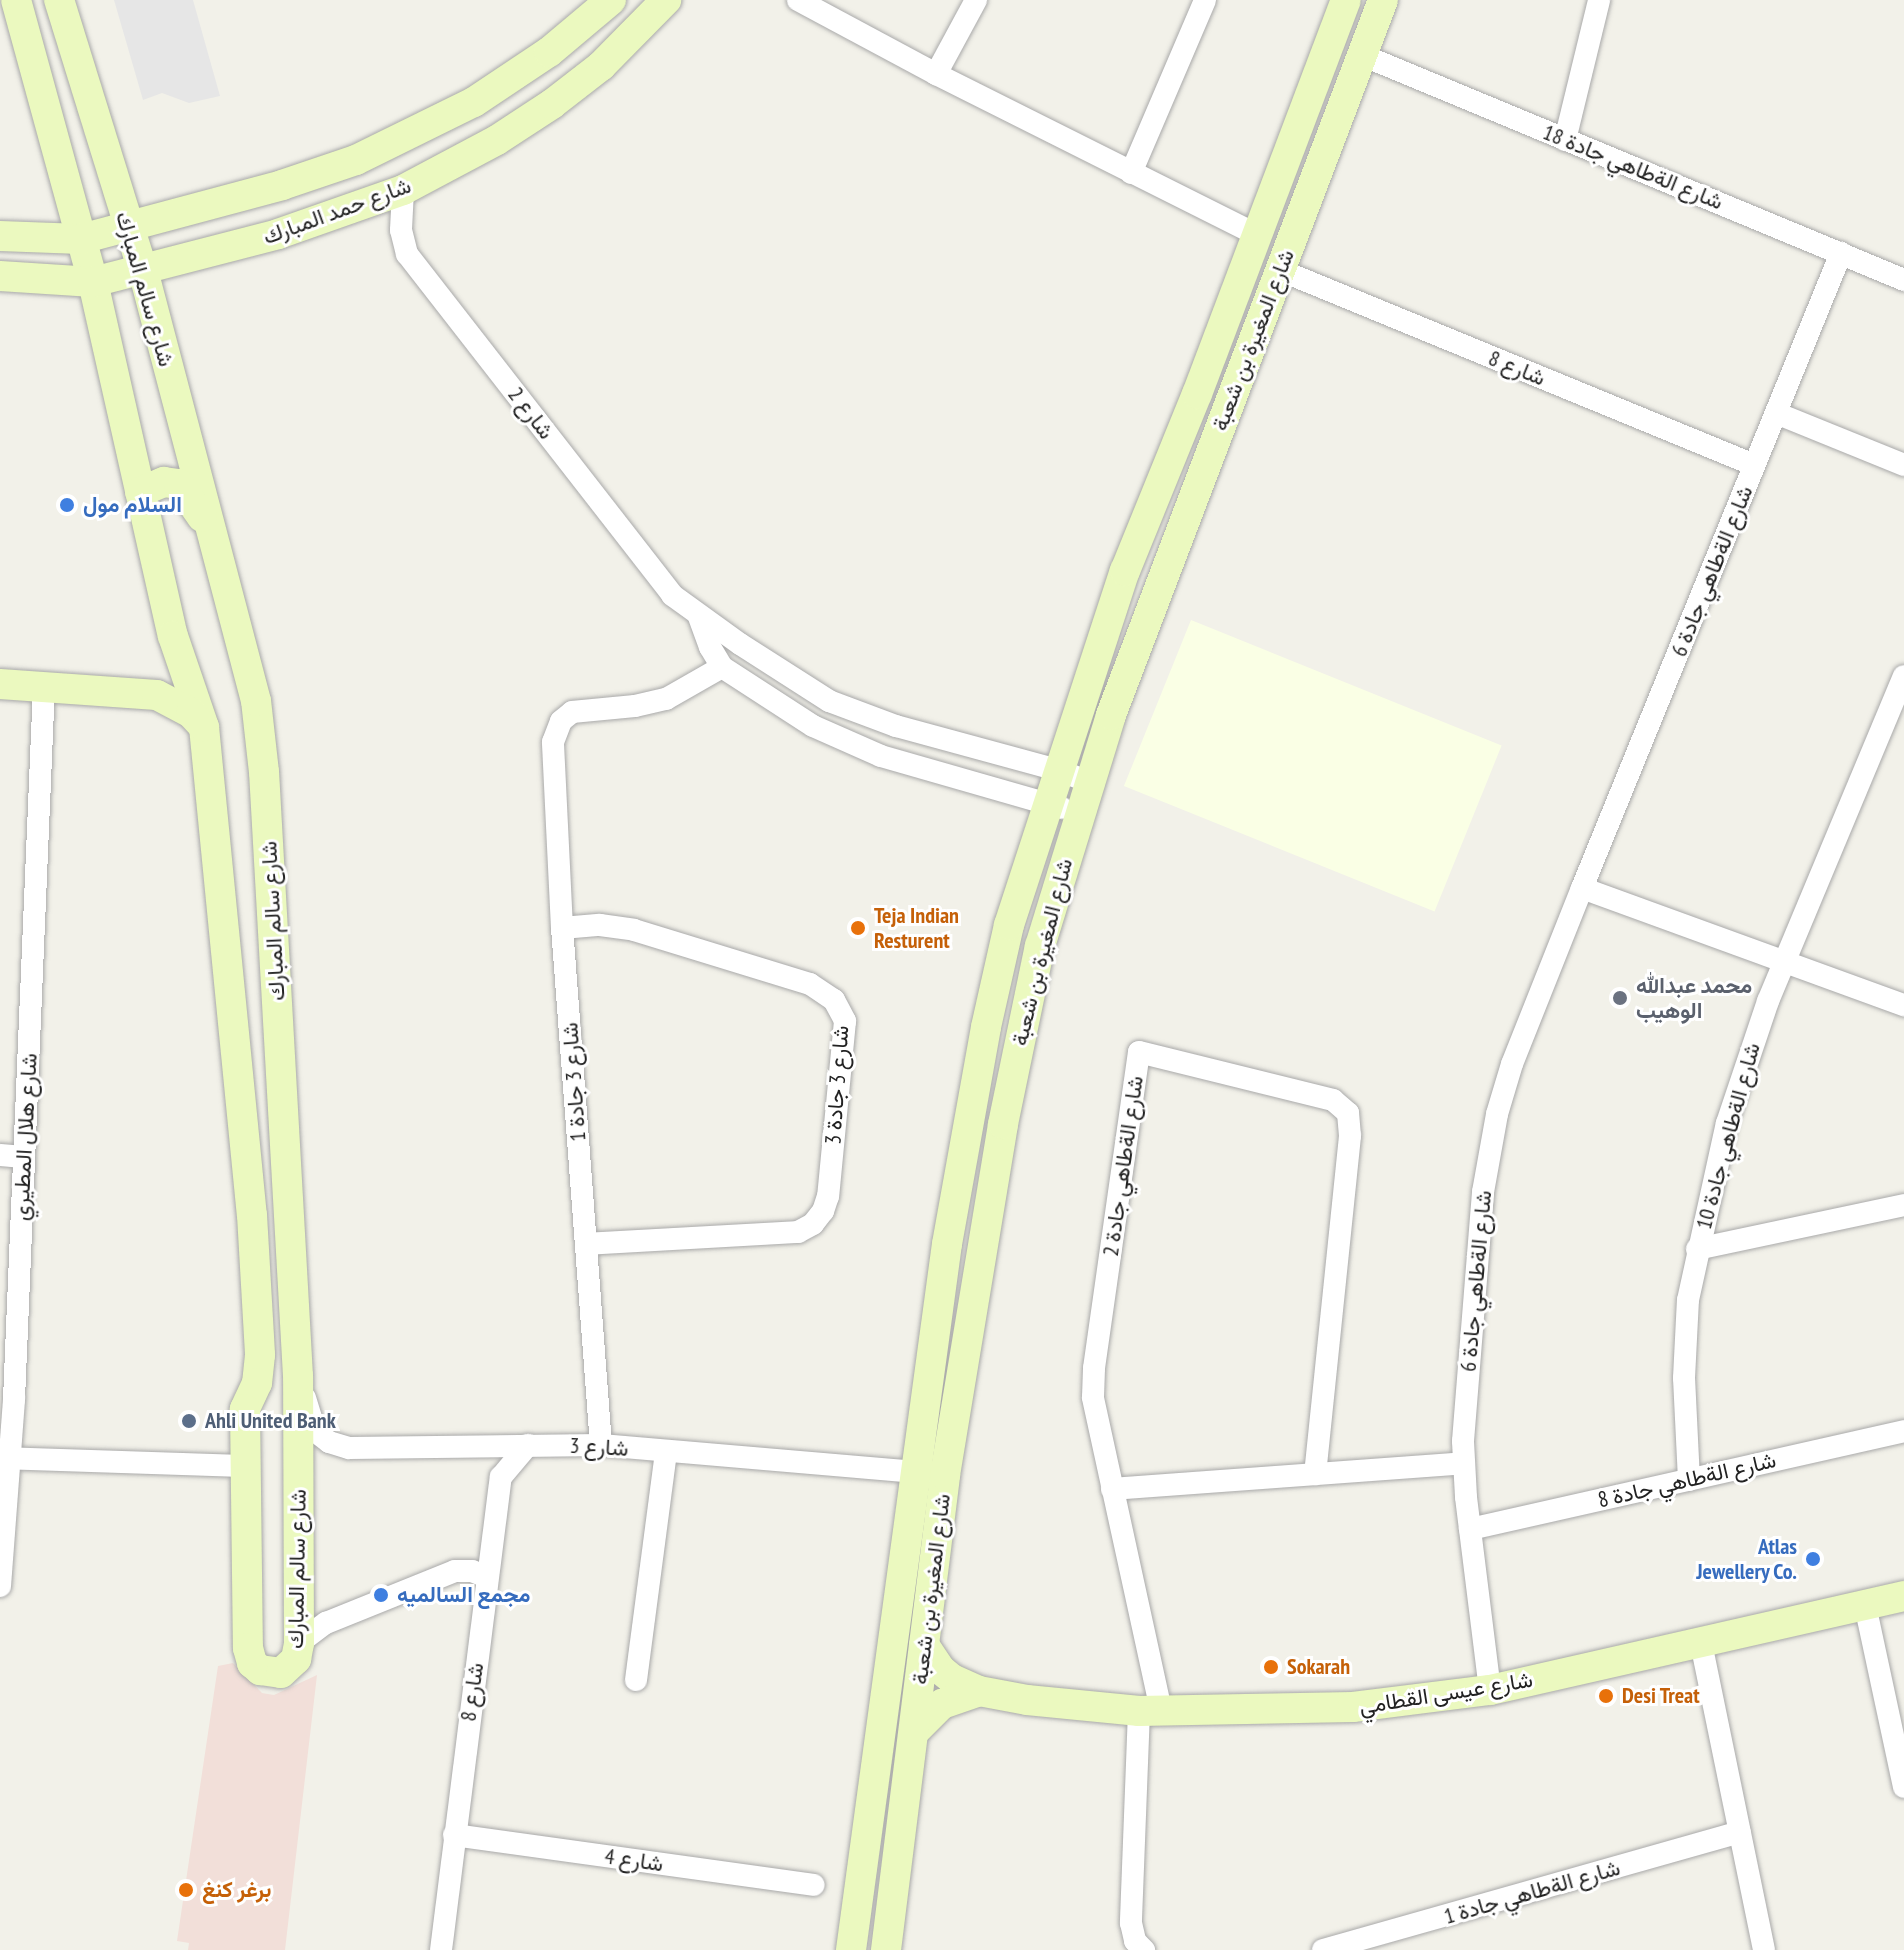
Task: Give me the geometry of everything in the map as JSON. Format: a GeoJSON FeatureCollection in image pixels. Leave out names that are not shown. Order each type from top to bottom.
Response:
{"type":"FeatureCollection","features":[{"type":"Feature","properties":{"kind":"main road","name":"شارع سالم المبارك"},"geometry":{"type":"LineString","coordinates":[[16,0],[93,282],[173,636],[204,727],[252,1215],[257,1308],[257,1383],[245,1409],[243,1466],[249,1656],[260,1670],[281,1673],[296,1659],[299,1643],[298,1376],[264,772],[256,701],[143,271],[59,0]]}},
{"type":"Feature","properties":{"kind":"main road","name":"شارع حمد المبارك"},"geometry":{"type":"LineString","coordinates":[[0,236],[81,239],[282,185],[356,160],[417,133],[474,102],[549,52],[611,0]]}},
{"type":"Feature","properties":{"kind":"main road","name":"شارع حمد المبارك"},"geometry":{"type":"LineString","coordinates":[[0,276],[93,282],[278,234],[403,190],[497,140],[552,104],[601,66],[666,0]]}},
{"type":"Feature","properties":{"kind":"main road","name":"شارع المغيرة بن شعبة"},"geometry":{"type":"LineString","coordinates":[[851,1950],[947,1244],[986,1027],[1009,925],[1125,571],[1346,0]]}},
{"type":"Feature","properties":{"kind":"main road","name":"شارع المغيرة بن شعبة"},"geometry":{"type":"LineString","coordinates":[[886,1950],[945,1475],[977,1269],[1017,1050],[1040,946],[1078,814],[1111,715],[1383,0]]}},
{"type":"Feature","properties":{"kind":"main road"},"geometry":{"type":"LineString","coordinates":[[34,63],[53,74],[67,71],[77,60]]}},
{"type":"Feature","properties":{"kind":"main road"},"geometry":{"type":"LineString","coordinates":[[140,492],[164,482],[179,484],[213,536]]}},
{"type":"Feature","properties":{"kind":"main road"},"geometry":{"type":"LineString","coordinates":[[117,691],[139,686],[156,674],[168,656],[173,636]]}},
{"type":"Feature","properties":{"kind":"main road"},"geometry":{"type":"LineString","coordinates":[[0,684],[157,695],[175,702],[204,727]]}},
{"type":"Feature","properties":{"kind":"main road","name":"شارع عيسى القطامي"},"geometry":{"type":"LineString","coordinates":[[924,1645],[941,1670],[979,1691],[1027,1700],[1150,1711],[1353,1707],[1490,1690],[1904,1596]]}},
{"type":"Feature","properties":{"kind":"main road"},"geometry":{"type":"LineString","coordinates":[[914,1732],[942,1704],[979,1691]]}},
{"type":"Feature","properties":{"kind":"street"},"geometry":{"type":"LineString","coordinates":[[798,0],[936,74],[1256,234]]}},
{"type":"Feature","properties":{"kind":"street"},"geometry":{"type":"LineString","coordinates":[[936,74],[976,0]]}},
{"type":"Feature","properties":{"kind":"street"},"geometry":{"type":"LineString","coordinates":[[1131,173],[1205,0]]}},
{"type":"Feature","properties":{"kind":"street"},"geometry":{"type":"LineString","coordinates":[[1565,140],[1599,0]]}},
{"type":"Feature","properties":{"kind":"street","name":"شارع الةطاهي جادة 18"},"geometry":{"type":"LineString","coordinates":[[1362,55],[1904,280]]}},
{"type":"Feature","properties":{"kind":"street","name":"شارع 2"},"geometry":{"type":"LineString","coordinates":[[403,190],[401,230],[407,254],[672,595],[699,617],[799,683],[863,715],[1058,770],[1089,782]]}},
{"type":"Feature","properties":{"kind":"street","name":"شارع الةطاهي جادة 6"},"geometry":{"type":"LineString","coordinates":[[1490,1690],[1463,1463],[1465,1403],[1491,1140],[1512,1064],[1841,253]]}},
{"type":"Feature","properties":{"kind":"street","name":"شارع 8"},"geometry":{"type":"LineString","coordinates":[[1280,270],[1754,465]]}},
{"type":"Feature","properties":{"kind":"street"},"geometry":{"type":"LineString","coordinates":[[1776,413],[1904,465]]}},
{"type":"Feature","properties":{"kind":"street","name":"شارع 2"},"geometry":{"type":"LineString","coordinates":[[699,617],[710,647],[722,667],[781,708],[846,743],[881,756],[1047,802],[1078,814]]}},
{"type":"Feature","properties":{"kind":"street","name":"شارع 3 جادة 1"},"geometry":{"type":"LineString","coordinates":[[601,1445],[562,928],[553,742],[561,721],[579,709],[635,706],[666,699],[722,667]]}},
{"type":"Feature","properties":{"kind":"street","name":"شارع الةطاهي جادة 10"},"geometry":{"type":"LineString","coordinates":[[1689,1480],[1684,1352],[1697,1249],[1739,1082],[1784,962],[1899,702],[1904,676]]}},
{"type":"Feature","properties":{"kind":"street","name":"شارع هلال المطيري"},"geometry":{"type":"LineString","coordinates":[[0,1586],[24,1157],[44,687]]}},
{"type":"Feature","properties":{"kind":"street"},"geometry":{"type":"LineString","coordinates":[[1582,888],[1904,1005]]}},
{"type":"Feature","properties":{"kind":"street","name":"شارع 3 جادة 3"},"geometry":{"type":"LineString","coordinates":[[562,928],[600,925],[634,930],[810,984],[834,1000],[845,1021],[828,1196],[823,1211],[813,1224],[798,1232],[586,1244]]}},
{"type":"Feature","properties":{"kind":"street","name":"شارع الةطاهي جادة 2"},"geometry":{"type":"LineString","coordinates":[[1150,1711],[1112,1489],[1095,1411],[1093,1383],[1139,1052],[1333,1100],[1348,1113],[1350,1136],[1315,1474]]}},
{"type":"Feature","properties":{"kind":"street"},"geometry":{"type":"LineString","coordinates":[[0,1155],[24,1157]]}},
{"type":"Feature","properties":{"kind":"street"},"geometry":{"type":"LineString","coordinates":[[1697,1249],[1904,1205]]}},
{"type":"Feature","properties":{"kind":"street","name":"شارع 3"},"geometry":{"type":"LineString","coordinates":[[298,1376],[315,1431],[329,1442],[349,1448],[601,1445],[945,1475]]}},
{"type":"Feature","properties":{"kind":"street","name":"شارع الةطاهي جادة 8"},"geometry":{"type":"LineString","coordinates":[[1470,1529],[1904,1431]]}},
{"type":"Feature","properties":{"kind":"street","name":"شارع 8"},"geometry":{"type":"LineString","coordinates":[[441,1950],[501,1477],[528,1445]]}},
{"type":"Feature","properties":{"kind":"street"},"geometry":{"type":"LineString","coordinates":[[636,1680],[666,1452]]}},
{"type":"Feature","properties":{"kind":"street"},"geometry":{"type":"LineString","coordinates":[[5,1459],[243,1466]]}},
{"type":"Feature","properties":{"kind":"street"},"geometry":{"type":"LineString","coordinates":[[1112,1489],[1463,1463]]}},
{"type":"Feature","properties":{"kind":"street"},"geometry":{"type":"LineString","coordinates":[[299,1643],[326,1623],[455,1571],[472,1571],[487,1577]]}},
{"type":"Feature","properties":{"kind":"street"},"geometry":{"type":"LineString","coordinates":[[1865,1605],[1904,1787]]}},
{"type":"Feature","properties":{"kind":"street"},"geometry":{"type":"LineString","coordinates":[[1701,1643],[1764,1950]]}},
{"type":"Feature","properties":{"kind":"street"},"geometry":{"type":"LineString","coordinates":[[1144,1950],[1135,1941],[1131,1923],[1150,1711]]}},
{"type":"Feature","properties":{"kind":"street","name":"شارع الةطاهي جادة 1"},"geometry":{"type":"LineString","coordinates":[[1323,1950],[1740,1832]]}},
{"type":"Feature","properties":{"kind":"street","name":"شارع 4"},"geometry":{"type":"LineString","coordinates":[[454,1835],[814,1885]]}},
{"type":"Feature","properties":{"kind":"shaded area"},"geometry":{"type":"Polygon","coordinates":[[[114,0],[193,0],[220,96],[189,103],[162,93],[143,100],[114,0]]]}},
{"type":"Feature","properties":{"kind":"shaded area"},"geometry":{"type":"Polygon","coordinates":[[[1191,620],[1502,745],[1435,911],[1124,786],[1191,620]]]}},
{"type":"Feature","properties":{"kind":"shaded area"},"geometry":{"type":"Polygon","coordinates":[[[233,1663],[262,1693],[274,1695],[317,1675],[285,1950],[188,1950],[189,1943],[177,1941],[218,1666],[233,1663]]]}},
{"type":"Feature","properties":{"kind":"place","name":"السلام مول"},"geometry":{"type":"Point","coordinates":[67,505]}},
{"type":"Feature","properties":{"kind":"place","name":"Teja Indian Resturent"},"geometry":{"type":"Point","coordinates":[858,928]}},
{"type":"Feature","properties":{"kind":"place","name":"محمد عبدالله الوهيب"},"geometry":{"type":"Point","coordinates":[1620,998]}},
{"type":"Feature","properties":{"kind":"place","name":"Ahli United Bank"},"geometry":{"type":"Point","coordinates":[189,1421]}},
{"type":"Feature","properties":{"kind":"place","name":"Atlas Jewellery Co."},"geometry":{"type":"Point","coordinates":[1813,1559]}},
{"type":"Feature","properties":{"kind":"place","name":"مجمع السالميه"},"geometry":{"type":"Point","coordinates":[381,1595]}},
{"type":"Feature","properties":{"kind":"place","name":"Sokarah"},"geometry":{"type":"Point","coordinates":[1271,1667]}},
{"type":"Feature","properties":{"kind":"place","name":"Desi Treat"},"geometry":{"type":"Point","coordinates":[1606,1696]}},
{"type":"Feature","properties":{"kind":"place","name":"برغر كنغ"},"geometry":{"type":"Point","coordinates":[186,1890]}}]}
